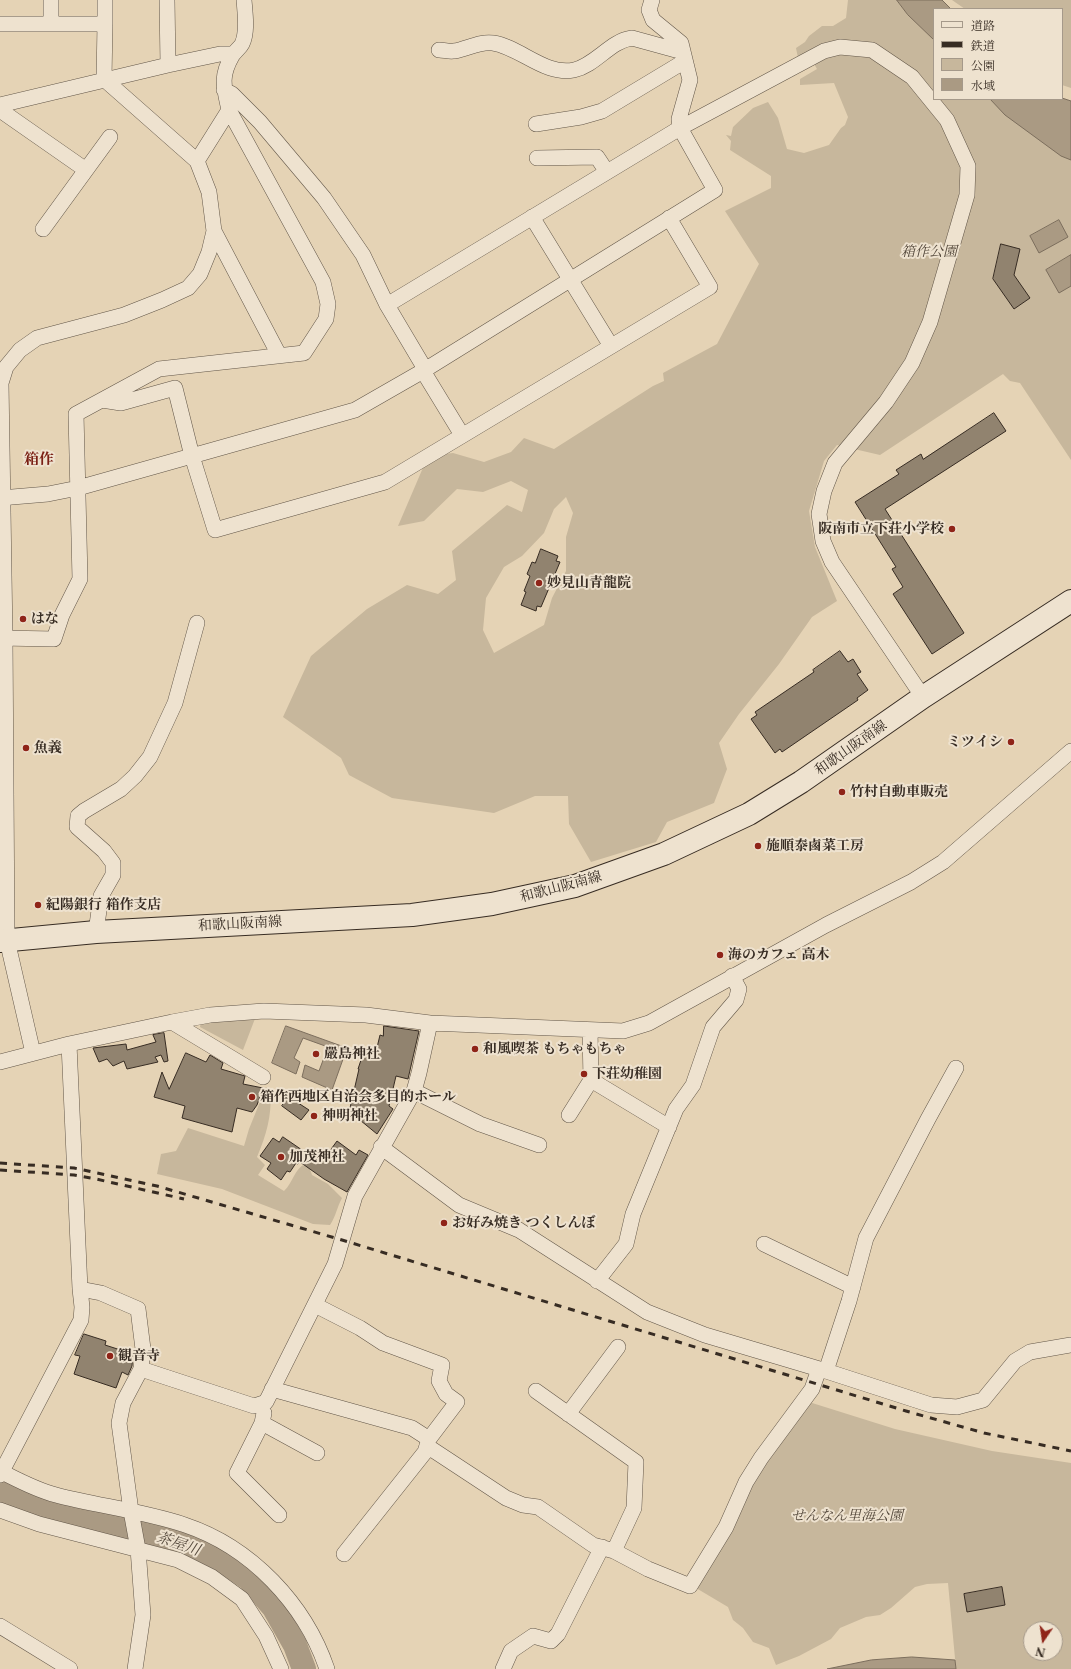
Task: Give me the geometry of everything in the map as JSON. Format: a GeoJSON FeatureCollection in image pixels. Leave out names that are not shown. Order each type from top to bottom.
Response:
{"type":"FeatureCollection","features":[{"type":"Feature","properties":{"kind":"main road","name":"和歌山阪南線"},"geometry":{"type":"LineString","coordinates":[[4,940],[96,932],[412,915],[492,904],[575,886],[664,854],[749,814],[801,782],[923,698],[1071,601]]}},
{"type":"Feature","properties":{"kind":"street"},"geometry":{"type":"LineString","coordinates":[[51,0],[51,24]]}},
{"type":"Feature","properties":{"kind":"street"},"geometry":{"type":"LineString","coordinates":[[105,0],[104,79],[197,161],[208,192],[214,231],[279,355]]}},
{"type":"Feature","properties":{"kind":"street"},"geometry":{"type":"LineString","coordinates":[[167,0],[168,65]]}},
{"type":"Feature","properties":{"kind":"street"},"geometry":{"type":"LineString","coordinates":[[3,638],[54,639],[62,615],[80,579],[76,414],[159,369],[304,352],[326,319],[328,304],[323,282],[229,110],[224,90],[224,70],[233,54],[242,44],[245,30],[244,0]]}},
{"type":"Feature","properties":{"kind":"street"},"geometry":{"type":"LineString","coordinates":[[2,498],[48,494],[78,488],[355,410],[424,370],[715,190],[680,128],[679,119],[690,80],[681,43],[653,20],[650,10],[652,0]]}},
{"type":"Feature","properties":{"kind":"street"},"geometry":{"type":"LineString","coordinates":[[0,24],[105,24]]}},
{"type":"Feature","properties":{"kind":"street"},"geometry":{"type":"LineString","coordinates":[[439,50],[453,52],[479,44],[493,43],[508,48],[544,65],[557,69],[572,70],[586,66],[624,39],[632,38],[684,57]]}},
{"type":"Feature","properties":{"kind":"street"},"geometry":{"type":"LineString","coordinates":[[387,305],[680,128],[824,52],[840,47],[872,50],[912,77],[947,120],[968,166],[967,195],[930,322],[912,363],[886,402],[835,463],[824,492],[819,514],[823,541],[832,562],[923,698]]}},
{"type":"Feature","properties":{"kind":"street"},"geometry":{"type":"LineString","coordinates":[[0,105],[104,79],[220,54],[233,54]]}},
{"type":"Feature","properties":{"kind":"street"},"geometry":{"type":"LineString","coordinates":[[536,124],[581,118],[602,111],[684,57]]}},
{"type":"Feature","properties":{"kind":"street"},"geometry":{"type":"LineString","coordinates":[[224,90],[232,94],[260,122],[324,198],[364,255],[387,305],[462,435]]}},
{"type":"Feature","properties":{"kind":"street"},"geometry":{"type":"LineString","coordinates":[[0,110],[86,170]]}},
{"type":"Feature","properties":{"kind":"street"},"geometry":{"type":"LineString","coordinates":[[197,161],[229,110]]}},
{"type":"Feature","properties":{"kind":"street"},"geometry":{"type":"LineString","coordinates":[[43,229],[110,137]]}},
{"type":"Feature","properties":{"kind":"street"},"geometry":{"type":"LineString","coordinates":[[537,158],[597,157],[607,172]]}},
{"type":"Feature","properties":{"kind":"street"},"geometry":{"type":"LineString","coordinates":[[532,217],[611,346]]}},
{"type":"Feature","properties":{"kind":"street"},"geometry":{"type":"LineString","coordinates":[[102,400],[121,403],[175,388],[192,456],[215,530],[385,482],[710,287],[669,218]]}},
{"type":"Feature","properties":{"kind":"street"},"geometry":{"type":"LineString","coordinates":[[33,1053],[4,940],[1,383],[6,367],[20,350],[37,338],[124,315],[188,288],[200,274],[210,252],[214,231]]}},
{"type":"Feature","properties":{"kind":"street"},"geometry":{"type":"LineString","coordinates":[[96,932],[101,896],[113,875],[113,863],[104,851],[77,826],[78,816],[121,789],[136,776],[150,757],[175,702],[197,623]]}},
{"type":"Feature","properties":{"kind":"street"},"geometry":{"type":"LineString","coordinates":[[0,1062],[69,1044],[172,1022],[210,1015],[264,1011],[366,1015],[430,1023],[623,1031],[649,1023],[826,925],[911,882],[943,862],[1071,751]]}},
{"type":"Feature","properties":{"kind":"street"},"geometry":{"type":"LineString","coordinates":[[597,1281],[626,1244],[633,1214],[676,1109],[693,1085],[713,1027],[736,1000],[739,989],[732,976]]}},
{"type":"Feature","properties":{"kind":"street"},"geometry":{"type":"LineString","coordinates":[[172,1022],[263,1076]]}},
{"type":"Feature","properties":{"kind":"street"},"geometry":{"type":"LineString","coordinates":[[279,1515],[237,1473],[262,1423],[269,1396],[335,1264],[355,1196],[414,1091],[430,1023]]}},
{"type":"Feature","properties":{"kind":"street"},"geometry":{"type":"LineString","coordinates":[[569,1115],[590,1080],[590,1030]]}},
{"type":"Feature","properties":{"kind":"street"},"geometry":{"type":"LineString","coordinates":[[69,1044],[82,1306],[81,1320],[0,1473],[55,1495],[186,1526],[221,1542],[256,1565],[284,1593],[311,1633],[327,1669]]}},
{"type":"Feature","properties":{"kind":"street"},"geometry":{"type":"LineString","coordinates":[[141,1369],[254,1406],[269,1396],[412,1428],[428,1443],[506,1498],[523,1505],[538,1506],[593,1545],[608,1549],[648,1569],[690,1586],[726,1527],[746,1482],[761,1458],[812,1389],[822,1370],[853,1287],[866,1238],[956,1068]]}},
{"type":"Feature","properties":{"kind":"street"},"geometry":{"type":"LineString","coordinates":[[590,1080],[669,1127]]}},
{"type":"Feature","properties":{"kind":"street"},"geometry":{"type":"LineString","coordinates":[[414,1091],[480,1124],[539,1145]]}},
{"type":"Feature","properties":{"kind":"street"},"geometry":{"type":"LineString","coordinates":[[381,1148],[459,1205],[519,1230],[647,1312],[705,1335],[931,1405],[957,1407],[983,1400],[1015,1361],[1030,1352],[1071,1345]]}},
{"type":"Feature","properties":{"kind":"street"},"geometry":{"type":"LineString","coordinates":[[764,1244],[853,1287]]}},
{"type":"Feature","properties":{"kind":"street"},"geometry":{"type":"LineString","coordinates":[[80,1289],[101,1293],[138,1309],[143,1349],[141,1369],[123,1403],[119,1423],[138,1545],[143,1615],[135,1669]]}},
{"type":"Feature","properties":{"kind":"street"},"geometry":{"type":"LineString","coordinates":[[315,1305],[360,1328],[383,1343],[442,1365],[439,1382],[446,1394],[457,1402],[428,1443],[425,1452],[344,1554]]}},
{"type":"Feature","properties":{"kind":"street"},"geometry":{"type":"LineString","coordinates":[[568,1414],[618,1347]]}},
{"type":"Feature","properties":{"kind":"street"},"geometry":{"type":"LineString","coordinates":[[503,1669],[511,1651],[533,1636],[551,1641],[558,1634],[634,1508],[636,1462],[536,1391]]}},
{"type":"Feature","properties":{"kind":"street"},"geometry":{"type":"LineString","coordinates":[[262,1423],[317,1453]]}},
{"type":"Feature","properties":{"kind":"street"},"geometry":{"type":"LineString","coordinates":[[0,1510],[40,1524],[138,1545],[178,1560],[212,1577],[242,1599],[266,1636],[281,1669]]}},
{"type":"Feature","properties":{"kind":"street"},"geometry":{"type":"LineString","coordinates":[[0,1626],[70,1669]]}},
{"type":"Feature","properties":{"kind":"green space","name":"箱作公園"},"geometry":{"type":"Polygon","coordinates":[[[848,0],[921,0],[933,26],[933,100],[997,100],[1071,156],[1071,460],[1020,383],[1010,381],[1003,374],[880,455],[837,445],[824,461],[809,511],[815,547],[837,601],[812,617],[779,664],[739,714],[719,743],[727,769],[714,803],[667,822],[656,842],[591,862],[569,824],[568,796],[535,796],[494,813],[392,798],[349,775],[341,758],[283,717],[311,656],[367,609],[407,585],[438,594],[456,580],[452,551],[507,505],[522,512],[528,490],[511,481],[483,492],[457,489],[424,521],[398,526],[428,456],[453,453],[484,462],[511,452],[524,438],[554,449],[653,386],[664,381],[663,373],[717,344],[759,264],[725,211],[771,188],[771,176],[730,150],[731,141],[726,135],[731,136],[733,127],[753,108],[768,102],[778,118],[787,149],[804,153],[829,145],[841,128],[845,125],[848,117],[834,83],[800,85],[800,79],[817,69],[809,55],[798,58],[796,48],[805,42],[809,36],[822,26],[833,26],[846,18],[848,0]],[[566,497],[554,509],[544,533],[522,556],[504,567],[486,598],[483,630],[494,653],[544,625],[552,598],[566,571],[566,537],[573,513],[566,497]]]}},
{"type":"Feature","properties":{"kind":"green space"},"geometry":{"type":"Polygon","coordinates":[[[952,0],[1071,0],[1071,88],[1063,85],[1063,8],[964,8],[952,0]]]}},
{"type":"Feature","properties":{"kind":"green space"},"geometry":{"type":"Polygon","coordinates":[[[256,1016],[243,1050],[200,1027],[201,1021],[256,1016]]]}},
{"type":"Feature","properties":{"kind":"green space"},"geometry":{"type":"Polygon","coordinates":[[[266,1087],[271,1092],[269,1118],[266,1133],[257,1157],[265,1165],[258,1175],[284,1191],[301,1166],[305,1164],[309,1166],[312,1175],[328,1184],[342,1198],[330,1225],[313,1224],[222,1189],[157,1174],[161,1154],[176,1151],[188,1128],[244,1146],[249,1129],[266,1087]]]}},
{"type":"Feature","properties":{"kind":"green space","name":"せんなん里海公園"},"geometry":{"type":"Polygon","coordinates":[[[809,1402],[895,1429],[992,1451],[1071,1463],[1071,1669],[956,1669],[948,1583],[927,1584],[915,1587],[891,1608],[880,1615],[866,1617],[840,1628],[831,1639],[799,1656],[776,1665],[769,1648],[753,1642],[743,1628],[733,1620],[728,1607],[696,1588],[758,1472],[809,1402]]]}},
{"type":"Feature","properties":{"kind":"water"},"geometry":{"type":"Polygon","coordinates":[[[897,0],[942,0],[950,8],[933,8],[933,39],[908,15],[897,0]]]}},
{"type":"Feature","properties":{"kind":"water"},"geometry":{"type":"Polygon","coordinates":[[[1063,98],[1071,101],[1071,160],[1061,156],[1005,115],[991,100],[1063,100],[1063,98]]]}},
{"type":"Feature","properties":{"kind":"water"},"geometry":{"type":"Polygon","coordinates":[[[1059,220],[1068,237],[1039,253],[1030,236],[1059,220]]]}},
{"type":"Feature","properties":{"kind":"water"},"geometry":{"type":"Polygon","coordinates":[[[1071,255],[1071,286],[1059,293],[1046,270],[1071,255]]]}},
{"type":"Feature","properties":{"kind":"water"},"geometry":{"type":"Polygon","coordinates":[[[286,1026],[347,1048],[332,1090],[302,1077],[305,1065],[319,1071],[328,1047],[303,1038],[294,1058],[300,1062],[296,1074],[272,1063],[286,1026]]]}},
{"type":"Feature","properties":{"kind":"water"},"geometry":{"type":"Polygon","coordinates":[[[912,1657],[955,1660],[956,1669],[827,1669],[871,1660],[912,1657]]]}},
{"type":"Feature","properties":{"kind":"building"},"geometry":{"type":"Polygon","coordinates":[[[1001,244],[1020,249],[1014,275],[1030,298],[1014,309],[993,279],[1001,244]]]}},
{"type":"Feature","properties":{"kind":"building"},"geometry":{"type":"Polygon","coordinates":[[[994,413],[1006,431],[885,509],[964,633],[932,654],[893,594],[903,587],[892,569],[896,567],[855,502],[899,474],[896,470],[921,454],[923,459],[994,413]]]}},
{"type":"Feature","properties":{"kind":"building","name":"妙見山青龍院"},"geometry":{"type":"Polygon","coordinates":[[[541,549],[558,556],[556,561],[560,562],[541,607],[537,606],[536,611],[521,605],[526,592],[524,591],[530,576],[527,574],[532,562],[535,563],[541,549]]]}},
{"type":"Feature","properties":{"kind":"building"},"geometry":{"type":"Polygon","coordinates":[[[840,651],[848,662],[853,659],[861,672],[857,674],[868,690],[857,698],[858,700],[782,752],[780,749],[775,753],[751,719],[757,715],[755,712],[814,672],[813,670],[840,651]]]}},
{"type":"Feature","properties":{"kind":"building"},"geometry":{"type":"Polygon","coordinates":[[[384,1026],[419,1031],[408,1079],[396,1076],[389,1106],[393,1109],[377,1134],[355,1116],[357,1112],[350,1108],[358,1069],[363,1054],[375,1056],[380,1035],[383,1036],[384,1026]]]}},
{"type":"Feature","properties":{"kind":"building"},"geometry":{"type":"Polygon","coordinates":[[[164,1033],[168,1061],[164,1062],[161,1055],[155,1057],[158,1062],[127,1069],[124,1061],[113,1066],[107,1059],[99,1062],[93,1048],[126,1044],[127,1050],[156,1042],[153,1035],[164,1033]]]}},
{"type":"Feature","properties":{"kind":"building"},"geometry":{"type":"Polygon","coordinates":[[[186,1053],[206,1062],[210,1055],[223,1063],[221,1069],[245,1076],[243,1084],[263,1088],[257,1105],[252,1112],[237,1108],[232,1132],[182,1118],[185,1106],[154,1097],[162,1072],[169,1089],[186,1053]]]}},
{"type":"Feature","properties":{"kind":"building"},"geometry":{"type":"Polygon","coordinates":[[[289,1097],[309,1110],[301,1120],[282,1106],[289,1097]]]}},
{"type":"Feature","properties":{"kind":"building"},"geometry":{"type":"Polygon","coordinates":[[[283,1137],[321,1163],[337,1141],[356,1155],[359,1150],[368,1155],[347,1192],[324,1179],[300,1162],[298,1164],[296,1163],[290,1172],[287,1171],[281,1180],[267,1169],[271,1163],[260,1156],[273,1138],[279,1142],[283,1137]]]}},
{"type":"Feature","properties":{"kind":"building"},"geometry":{"type":"Polygon","coordinates":[[[84,1334],[106,1341],[105,1345],[133,1354],[132,1366],[128,1375],[122,1372],[116,1388],[74,1374],[80,1356],[75,1355],[84,1334]]]}},
{"type":"Feature","properties":{"kind":"building"},"geometry":{"type":"Polygon","coordinates":[[[1002,1587],[1005,1605],[967,1612],[964,1594],[1002,1587]]]}},
{"type":"Feature","properties":{"kind":"waterway","name":"茶屋川"},"geometry":{"type":"LineString","coordinates":[[0,1492],[38,1508],[171,1540],[220,1559],[248,1578],[274,1608],[295,1645],[304,1669]]}},
{"type":"Feature","properties":{"kind":"railway"},"geometry":{"type":"LineString","coordinates":[[0,1163],[74,1168],[157,1186],[342,1240],[906,1411],[984,1433],[1071,1451]]}},
{"type":"Feature","properties":{"kind":"railway"},"geometry":{"type":"LineString","coordinates":[[0,1170],[74,1175],[184,1199]]}},
{"type":"Feature","properties":{"kind":"place","name":"阪南市立下荘小学校"},"geometry":{"type":"Point","coordinates":[952,529]}},
{"type":"Feature","properties":{"kind":"place","name":"妙見山青龍院"},"geometry":{"type":"Point","coordinates":[539,583]}},
{"type":"Feature","properties":{"kind":"place","name":"はな"},"geometry":{"type":"Point","coordinates":[23,619]}},
{"type":"Feature","properties":{"kind":"place","name":"ミツイシ"},"geometry":{"type":"Point","coordinates":[1011,742]}},
{"type":"Feature","properties":{"kind":"place","name":"魚義"},"geometry":{"type":"Point","coordinates":[26,748]}},
{"type":"Feature","properties":{"kind":"place","name":"竹村自動車販売"},"geometry":{"type":"Point","coordinates":[842,792]}},
{"type":"Feature","properties":{"kind":"place","name":"施順泰鹵菜工房"},"geometry":{"type":"Point","coordinates":[758,846]}},
{"type":"Feature","properties":{"kind":"place","name":"紀陽銀行 箱作支店"},"geometry":{"type":"Point","coordinates":[38,905]}},
{"type":"Feature","properties":{"kind":"place","name":"海のカフェ 高木"},"geometry":{"type":"Point","coordinates":[720,955]}},
{"type":"Feature","properties":{"kind":"place","name":"和風喫茶 もちゃもちゃ"},"geometry":{"type":"Point","coordinates":[475,1049]}},
{"type":"Feature","properties":{"kind":"place","name":"嚴島神社"},"geometry":{"type":"Point","coordinates":[316,1054]}},
{"type":"Feature","properties":{"kind":"place","name":"下荘幼稚園"},"geometry":{"type":"Point","coordinates":[584,1074]}},
{"type":"Feature","properties":{"kind":"place","name":"箱作西地区自治会多目的ホール"},"geometry":{"type":"Point","coordinates":[252,1097]}},
{"type":"Feature","properties":{"kind":"place","name":"神明神社"},"geometry":{"type":"Point","coordinates":[314,1116]}},
{"type":"Feature","properties":{"kind":"place","name":"加茂神社"},"geometry":{"type":"Point","coordinates":[281,1157]}},
{"type":"Feature","properties":{"kind":"place","name":"お好み焼き つくしんぼ"},"geometry":{"type":"Point","coordinates":[444,1223]}},
{"type":"Feature","properties":{"kind":"place","name":"観音寺"},"geometry":{"type":"Point","coordinates":[110,1356]}},
{"type":"Feature","properties":{"kind":"district","name":"箱作"},"geometry":{"type":"Point","coordinates":[39,460]}}]}
